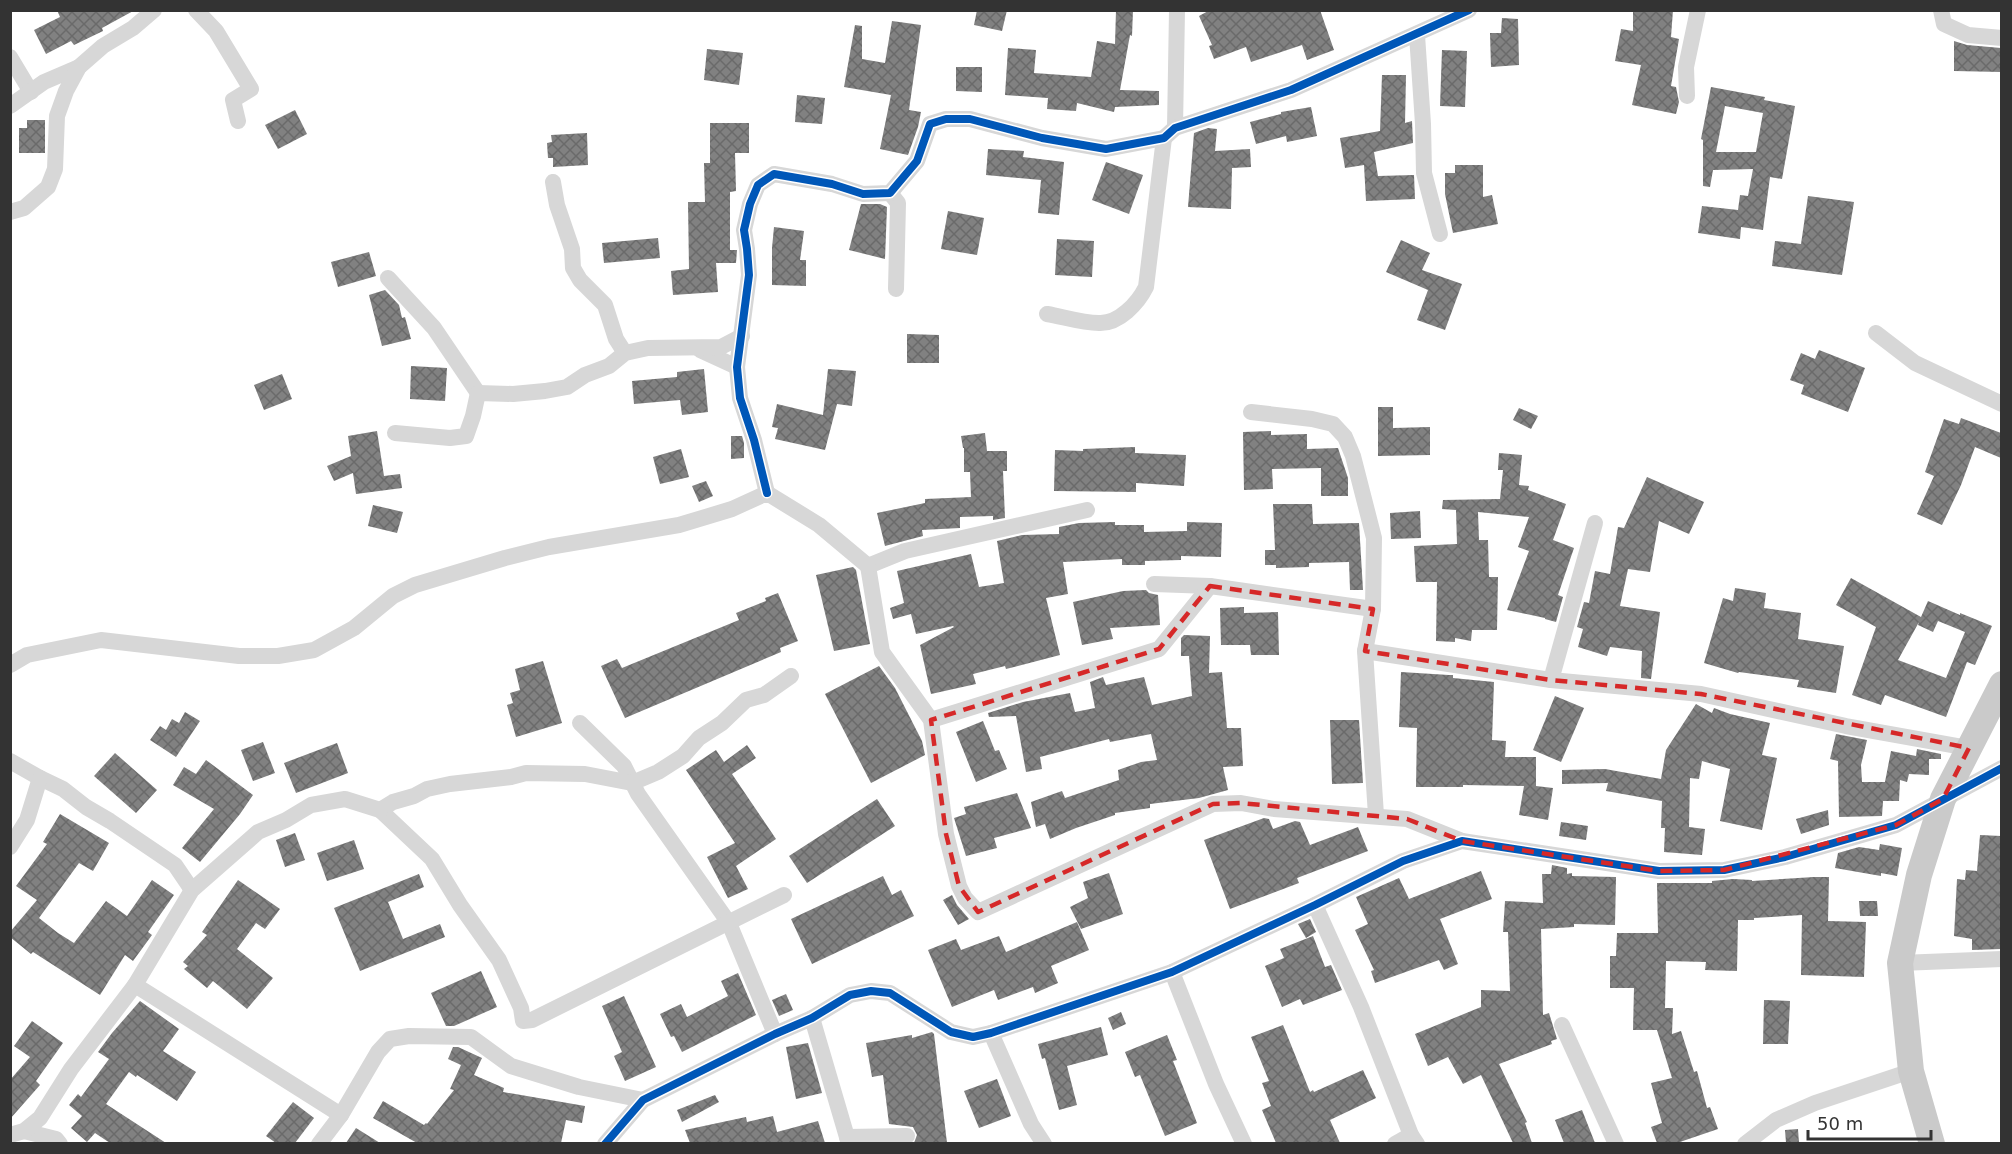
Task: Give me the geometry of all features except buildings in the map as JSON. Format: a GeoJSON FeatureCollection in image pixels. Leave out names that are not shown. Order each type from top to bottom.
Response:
{"type":"FeatureCollection","features":[{"type":"Feature","properties":{"kind":"main road"},"geometry":{"type":"LineString","coordinates":[[1932,1143],[1911,1071],[1900,963],[1919,875],[1943,798],[2001,684]]}},
{"type":"Feature","properties":{"kind":"street"},"geometry":{"type":"LineString","coordinates":[[10,212],[24,208],[48,187],[55,169],[57,116],[66,91],[80,67],[103,46],[133,28],[154,10]]}},
{"type":"Feature","properties":{"kind":"street"},"geometry":{"type":"LineString","coordinates":[[196,10],[216,31],[251,89],[233,100],[238,121]]}},
{"type":"Feature","properties":{"kind":"street"},"geometry":{"type":"LineString","coordinates":[[1047,314],[1101,324],[1123,315],[1138,301],[1146,287],[1169,133],[1177,10]]}},
{"type":"Feature","properties":{"kind":"street"},"geometry":{"type":"LineString","coordinates":[[1469,10],[1291,90],[1169,133],[1107,149],[1042,138],[970,119],[946,118],[930,124],[917,161],[890,193],[863,194],[832,184],[774,174],[758,185],[750,204],[744,230],[749,275],[737,367],[740,398],[754,440],[767,493],[819,525],[868,566],[882,652],[931,720],[946,834],[959,886],[965,898],[978,912],[1214,804],[1241,803],[1274,809],[1407,819],[1462,841],[1659,871],[1724,870],[1785,857],[1896,825],[2001,768]]}},
{"type":"Feature","properties":{"kind":"street"},"geometry":{"type":"LineString","coordinates":[[1687,96],[1686,67],[1698,10]]}},
{"type":"Feature","properties":{"kind":"street"},"geometry":{"type":"LineString","coordinates":[[1941,10],[1944,24],[1968,35],[2001,38]]}},
{"type":"Feature","properties":{"kind":"street"},"geometry":{"type":"LineString","coordinates":[[1417,35],[1424,174],[1440,234]]}},
{"type":"Feature","properties":{"kind":"street"},"geometry":{"type":"LineString","coordinates":[[10,57],[31,92]]}},
{"type":"Feature","properties":{"kind":"street"},"geometry":{"type":"LineString","coordinates":[[10,106],[44,82],[80,67]]}},
{"type":"Feature","properties":{"kind":"street"},"geometry":{"type":"LineString","coordinates":[[553,182],[557,205],[572,249],[573,268],[580,280],[605,305],[615,339],[625,353]]}},
{"type":"Feature","properties":{"kind":"street"},"geometry":{"type":"LineString","coordinates":[[890,193],[898,203],[896,289]]}},
{"type":"Feature","properties":{"kind":"street"},"geometry":{"type":"LineString","coordinates":[[388,278],[434,328],[478,393],[474,416],[466,436],[450,438],[395,433]]}},
{"type":"Feature","properties":{"kind":"street"},"geometry":{"type":"LineString","coordinates":[[1875,333],[1915,363],[2001,404]]}},
{"type":"Feature","properties":{"kind":"street"},"geometry":{"type":"LineString","coordinates":[[478,393],[545,392],[567,387],[585,375],[609,366],[625,353],[648,348],[721,347],[741,336]]}},
{"type":"Feature","properties":{"kind":"street"},"geometry":{"type":"LineString","coordinates":[[698,349],[737,367]]}},
{"type":"Feature","properties":{"kind":"street"},"geometry":{"type":"LineString","coordinates":[[1251,412],[1312,419],[1333,424],[1345,437],[1353,456],[1374,538],[1373,609],[1365,651],[1376,815]]}},
{"type":"Feature","properties":{"kind":"street"},"geometry":{"type":"LineString","coordinates":[[10,665],[27,655],[102,640],[239,656],[278,656],[314,650],[354,628],[393,596],[415,585],[549,547],[679,525],[732,509],[767,493]]}},
{"type":"Feature","properties":{"kind":"street"},"geometry":{"type":"LineString","coordinates":[[868,566],[905,551],[1087,510]]}},
{"type":"Feature","properties":{"kind":"street"},"geometry":{"type":"LineString","coordinates":[[1551,680],[1595,523]]}},
{"type":"Feature","properties":{"kind":"street"},"geometry":{"type":"LineString","coordinates":[[1154,584],[1210,586],[1373,609]]}},
{"type":"Feature","properties":{"kind":"street"},"geometry":{"type":"LineString","coordinates":[[931,720],[1159,649],[1210,586]]}},
{"type":"Feature","properties":{"kind":"street"},"geometry":{"type":"LineString","coordinates":[[1365,651],[1551,680],[1701,694],[1846,726],[1970,748]]}},
{"type":"Feature","properties":{"kind":"street"},"geometry":{"type":"LineString","coordinates":[[380,810],[393,802],[414,796],[427,789],[526,773],[585,774],[632,783],[658,772],[683,756],[699,738],[722,723],[746,700],[764,694],[791,676]]}},
{"type":"Feature","properties":{"kind":"street"},"geometry":{"type":"LineString","coordinates":[[580,723],[624,766],[638,794],[729,923],[776,1034]]}},
{"type":"Feature","properties":{"kind":"street"},"geometry":{"type":"LineString","coordinates":[[10,761],[63,789],[86,807],[175,865],[192,890]]}},
{"type":"Feature","properties":{"kind":"street"},"geometry":{"type":"LineString","coordinates":[[10,847],[27,820],[40,778]]}},
{"type":"Feature","properties":{"kind":"street"},"geometry":{"type":"LineString","coordinates":[[17,1133],[40,1118],[70,1069],[135,985],[192,890],[258,832],[286,820],[311,804],[345,799],[380,810],[432,859],[460,905],[499,960],[521,1008],[523,1021],[532,1020],[784,895]]}},
{"type":"Feature","properties":{"kind":"street"},"geometry":{"type":"LineString","coordinates":[[605,1143],[644,1100],[812,1018],[850,995],[871,991],[890,993],[951,1032],[973,1037],[991,1033],[1172,972],[1403,861],[1462,841]]}},
{"type":"Feature","properties":{"kind":"street"},"geometry":{"type":"LineString","coordinates":[[1315,905],[1361,1007],[1414,1139],[1395,1143]]}},
{"type":"Feature","properties":{"kind":"street"},"geometry":{"type":"LineString","coordinates":[[1900,963],[2001,959]]}},
{"type":"Feature","properties":{"kind":"street"},"geometry":{"type":"LineString","coordinates":[[1172,972],[1216,1084],[1244,1143]]}},
{"type":"Feature","properties":{"kind":"street"},"geometry":{"type":"LineString","coordinates":[[135,985],[341,1115]]}},
{"type":"Feature","properties":{"kind":"street"},"geometry":{"type":"LineString","coordinates":[[812,1018],[848,1140],[907,1136]]}},
{"type":"Feature","properties":{"kind":"street"},"geometry":{"type":"LineString","coordinates":[[1562,1025],[1616,1143]]}},
{"type":"Feature","properties":{"kind":"street"},"geometry":{"type":"LineString","coordinates":[[991,1033],[1031,1124],[1044,1143]]}},
{"type":"Feature","properties":{"kind":"street"},"geometry":{"type":"LineString","coordinates":[[320,1143],[341,1115],[378,1052],[390,1039],[409,1036],[471,1037],[511,1066],[579,1087],[644,1100]]}},
{"type":"Feature","properties":{"kind":"street"},"geometry":{"type":"LineString","coordinates":[[1745,1143],[1776,1120],[1815,1103],[1911,1071]]}},
{"type":"Feature","properties":{"kind":"street"},"geometry":{"type":"LineString","coordinates":[[17,1133],[56,1139],[60,1143]]}},
{"type":"Feature","properties":{"kind":"highlighted area"},"geometry":{"type":"Polygon","coordinates":[[[1210,586],[1373,609],[1365,651],[1551,680],[1701,694],[1969,748],[1943,799],[1896,825],[1724,870],[1659,871],[1565,858],[1462,841],[1407,819],[1241,803],[1213,804],[978,912],[959,886],[946,834],[931,720],[1159,649],[1210,586]]]}},
{"type":"Feature","properties":{"kind":"cycle path"},"geometry":{"type":"LineString","coordinates":[[767,493],[754,440],[740,398],[737,367],[749,275],[744,230],[750,204],[758,185],[774,174],[832,184],[863,194],[890,193],[917,161],[930,124],[946,119],[970,119],[1042,138],[1106,149],[1164,138],[1175,128],[1291,90],[1469,10]]}},
{"type":"Feature","properties":{"kind":"cycle path"},"geometry":{"type":"LineString","coordinates":[[605,1144],[643,1100],[812,1018],[850,995],[871,991],[890,993],[951,1032],[973,1037],[1172,972],[1403,861],[1462,841],[1659,871],[1724,870],[1785,857],[1896,825],[2002,768]]}}]}
